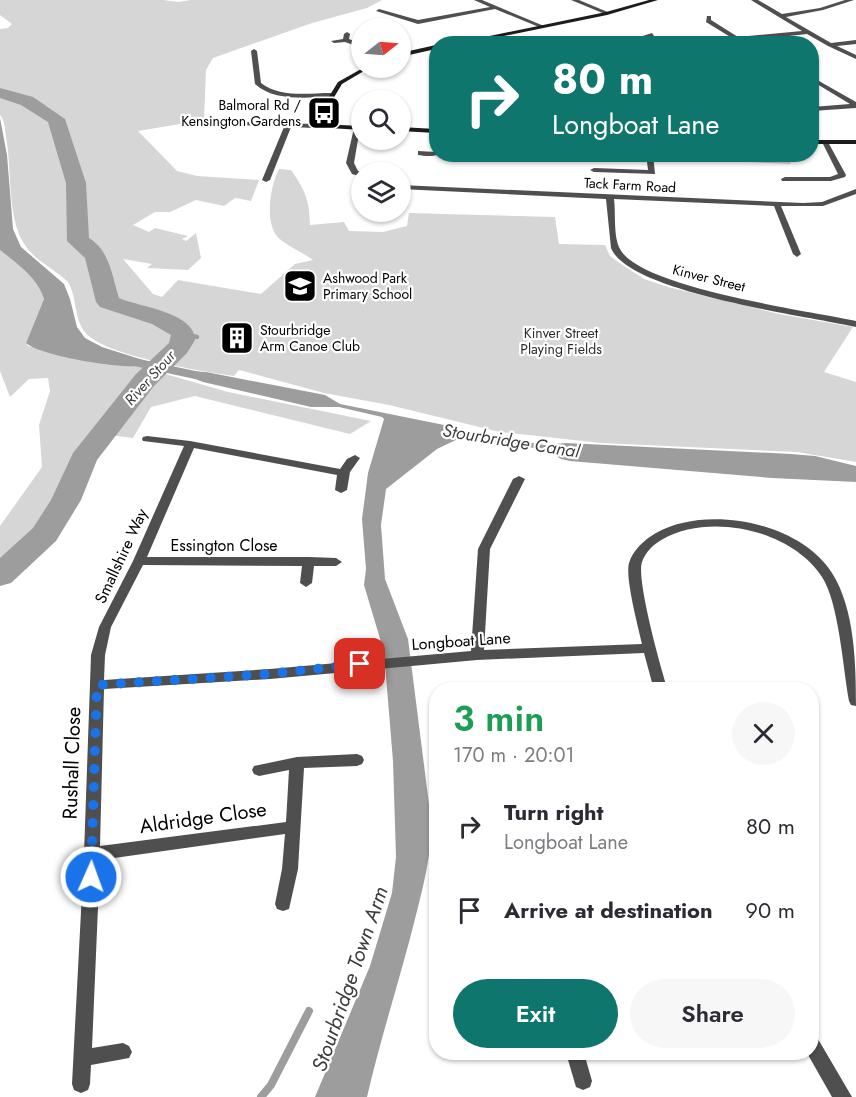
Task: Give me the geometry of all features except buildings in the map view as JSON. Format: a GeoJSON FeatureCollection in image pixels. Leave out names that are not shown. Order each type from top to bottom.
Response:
{"type":"FeatureCollection","features":[{"type":"Feature","properties":{"kind":"street"},"geometry":{"type":"LineString","coordinates":[[477,0],[542,26]]}},
{"type":"Feature","properties":{"kind":"street"},"geometry":{"type":"LineString","coordinates":[[574,0],[607,13]]}},
{"type":"Feature","properties":{"kind":"street"},"geometry":{"type":"LineString","coordinates":[[493,36],[607,13],[655,0]]}},
{"type":"Feature","properties":{"kind":"street"},"geometry":{"type":"LineString","coordinates":[[754,0],[814,36]]}},
{"type":"Feature","properties":{"kind":"street"},"geometry":{"type":"LineString","coordinates":[[782,16],[821,9],[851,0]]}},
{"type":"Feature","properties":{"kind":"street"},"geometry":{"type":"LineString","coordinates":[[379,11],[413,21],[426,21],[494,8]]}},
{"type":"Feature","properties":{"kind":"street"},"geometry":{"type":"LineString","coordinates":[[388,14],[396,12]]}},
{"type":"Feature","properties":{"kind":"street"},"geometry":{"type":"LineString","coordinates":[[698,22],[709,19],[733,36]]}},
{"type":"Feature","properties":{"kind":"street"},"geometry":{"type":"LineString","coordinates":[[767,36],[807,32]]}},
{"type":"Feature","properties":{"kind":"street"},"geometry":{"type":"LineString","coordinates":[[334,41],[346,37],[351,40]]}},
{"type":"Feature","properties":{"kind":"street"},"geometry":{"type":"LineString","coordinates":[[819,39],[856,57]]}},
{"type":"Feature","properties":{"kind":"street"},"geometry":{"type":"LineString","coordinates":[[830,45],[856,42]]}},
{"type":"Feature","properties":{"kind":"street"},"geometry":{"type":"LineString","coordinates":[[411,53],[429,49]]}},
{"type":"Feature","properties":{"kind":"street"},"geometry":{"type":"LineString","coordinates":[[254,51],[258,84],[261,87],[280,93],[331,95]]}},
{"type":"Feature","properties":{"kind":"street"},"geometry":{"type":"LineString","coordinates":[[314,126],[339,83],[351,76]]}},
{"type":"Feature","properties":{"kind":"street"},"geometry":{"type":"LineString","coordinates":[[819,83],[856,105]]}},
{"type":"Feature","properties":{"kind":"street"},"geometry":{"type":"LineString","coordinates":[[819,108],[856,105]]}},
{"type":"Feature","properties":{"kind":"street"},"geometry":{"type":"LineString","coordinates":[[210,122],[351,128]]}},
{"type":"Feature","properties":{"kind":"street"},"geometry":{"type":"LineString","coordinates":[[266,180],[288,125]]}},
{"type":"Feature","properties":{"kind":"street"},"geometry":{"type":"LineString","coordinates":[[411,130],[429,131]]}},
{"type":"Feature","properties":{"kind":"street"},"geometry":{"type":"LineString","coordinates":[[819,142],[856,142]]}},
{"type":"Feature","properties":{"kind":"street"},"geometry":{"type":"LineString","coordinates":[[785,178],[831,179],[842,175],[825,142]]}},
{"type":"Feature","properties":{"kind":"street"},"geometry":{"type":"LineString","coordinates":[[351,165],[353,150]]}},
{"type":"Feature","properties":{"kind":"street"},"geometry":{"type":"LineString","coordinates":[[421,153],[429,154]]}},
{"type":"Feature","properties":{"kind":"street"},"geometry":{"type":"LineString","coordinates":[[594,170],[652,172],[650,162]]}},
{"type":"Feature","properties":{"kind":"street","name":"Tack Farm Road"},"geometry":{"type":"LineString","coordinates":[[411,188],[777,205],[823,204],[856,191]]}},
{"type":"Feature","properties":{"kind":"street","name":"Kinver Street"},"geometry":{"type":"LineString","coordinates":[[610,197],[615,248],[633,268],[646,275],[667,283],[728,298],[856,324]]}},
{"type":"Feature","properties":{"kind":"street"},"geometry":{"type":"LineString","coordinates":[[777,205],[797,254]]}},
{"type":"Feature","properties":{"kind":"street"},"geometry":{"type":"LineString","coordinates":[[147,440],[190,444],[342,473]]}},
{"type":"Feature","properties":{"kind":"street","name":"Smallshire Way"},"geometry":{"type":"LineString","coordinates":[[97,685],[98,655],[105,627],[139,561],[190,444]]}},
{"type":"Feature","properties":{"kind":"street"},"geometry":{"type":"LineString","coordinates":[[341,489],[342,473],[355,458]]}},
{"type":"Feature","properties":{"kind":"street"},"geometry":{"type":"LineString","coordinates":[[477,655],[484,549],[519,478]]}},
{"type":"Feature","properties":{"kind":"street"},"geometry":{"type":"LineString","coordinates":[[659,682],[649,648],[634,570],[640,551],[655,538],[675,526],[698,522],[725,522],[784,538],[807,553],[827,574],[838,603],[856,701]]}},
{"type":"Feature","properties":{"kind":"street","name":"Essington Close"},"geometry":{"type":"LineString","coordinates":[[139,561],[336,562]]}},
{"type":"Feature","properties":{"kind":"street"},"geometry":{"type":"LineString","coordinates":[[306,583],[309,561]]}},
{"type":"Feature","properties":{"kind":"street","name":"Longboat Lane"},"geometry":{"type":"LineString","coordinates":[[97,685],[270,674],[477,655],[649,648]]}},
{"type":"Feature","properties":{"kind":"street","name":"Rushall Close"},"geometry":{"type":"LineString","coordinates":[[81,1084],[97,685]]}},
{"type":"Feature","properties":{"kind":"street"},"geometry":{"type":"LineString","coordinates":[[258,770],[297,763],[357,760]]}},
{"type":"Feature","properties":{"kind":"street","name":"Aldridge Close"},"geometry":{"type":"LineString","coordinates":[[92,854],[292,827],[297,763]]}},
{"type":"Feature","properties":{"kind":"street"},"geometry":{"type":"LineString","coordinates":[[283,904],[289,881],[292,827]]}},
{"type":"Feature","properties":{"kind":"street"},"geometry":{"type":"LineString","coordinates":[[82,1058],[123,1052]]}},
{"type":"Feature","properties":{"kind":"street"},"geometry":{"type":"LineString","coordinates":[[819,1057],[843,1097]]}},
{"type":"Feature","properties":{"kind":"street"},"geometry":{"type":"LineString","coordinates":[[577,1060],[583,1081]]}},
{"type":"Feature","properties":{"kind":"green space","name":"Kinver Street Playing Fields"},"geometry":{"type":"Polygon","coordinates":[[[0,0],[163,0],[179,2],[190,0],[382,0],[367,8],[312,23],[213,58],[206,70],[204,120],[138,131],[177,171],[197,176],[259,180],[251,201],[235,198],[224,206],[196,200],[170,212],[155,212],[133,225],[149,232],[155,228],[188,236],[182,239],[186,241],[196,233],[201,258],[188,270],[147,268],[152,264],[123,259],[153,294],[162,297],[178,280],[261,294],[295,264],[313,260],[281,240],[275,234],[272,226],[271,196],[279,169],[291,170],[300,184],[308,202],[310,225],[344,222],[349,231],[383,232],[407,226],[408,222],[411,222],[411,213],[555,217],[559,244],[605,245],[610,256],[644,279],[779,314],[853,327],[824,372],[856,382],[856,462],[797,452],[601,443],[500,432],[389,405],[324,393],[239,370],[234,376],[154,361],[111,348],[94,340],[81,325],[68,282],[27,248],[14,219],[8,149],[5,128],[0,115],[0,29],[8,28],[12,24],[0,15],[0,0]]]}},
{"type":"Feature","properties":{"kind":"green space"},"geometry":{"type":"Polygon","coordinates":[[[746,162],[790,162],[791,164],[746,162]]]}},
{"type":"Feature","properties":{"kind":"green space"},"geometry":{"type":"Polygon","coordinates":[[[0,250],[37,284],[44,299],[26,343],[28,346],[85,360],[141,367],[228,392],[371,421],[350,434],[195,396],[151,407],[133,438],[101,434],[83,459],[66,500],[45,534],[0,576],[0,526],[42,467],[39,425],[50,391],[48,378],[29,379],[10,397],[0,371],[0,250]]]}},
{"type":"Feature","properties":{"kind":"water"},"geometry":{"type":"Polygon","coordinates":[[[0,118],[7,155],[13,229],[21,247],[64,284],[77,327],[85,338],[102,347],[146,361],[148,365],[123,366],[85,361],[48,353],[26,343],[44,299],[37,284],[0,250],[0,118]]]}},
{"type":"Feature","properties":{"kind":"water","name":"Stourbridge Canal"},"geometry":{"type":"Polygon","coordinates":[[[172,370],[206,372],[325,395],[340,404],[454,427],[465,433],[545,445],[566,443],[791,454],[815,456],[856,466],[856,482],[772,478],[570,461],[561,459],[547,450],[462,437],[437,449],[386,489],[381,525],[385,579],[408,639],[429,804],[429,856],[410,938],[367,1097],[315,1097],[370,966],[392,893],[396,857],[393,761],[384,652],[364,585],[366,569],[362,519],[368,473],[384,419],[339,407],[311,407],[203,382],[172,370]]]}},
{"type":"Feature","properties":{"kind":"waterway","name":"River Stour"},"geometry":{"type":"LineString","coordinates":[[0,93],[27,101],[56,119],[76,183],[78,241],[91,249],[96,258],[108,302],[160,318],[178,328],[183,334],[183,340],[178,348],[145,380],[83,459],[66,500],[45,534],[0,576]]}},
{"type":"Feature","properties":{"kind":"waterway"},"geometry":{"type":"LineString","coordinates":[[183,334],[197,337]]}},
{"type":"Feature","properties":{"kind":"waterway","name":"River Stour"},"geometry":{"type":"LineString","coordinates":[[125,360],[195,375]]}},
{"type":"Feature","properties":{"kind":"waterway"},"geometry":{"type":"LineString","coordinates":[[261,1097],[271,1085],[309,1011]]}},
{"type":"Feature","properties":{"kind":"place","name":"Balmoral Rd / Kensington Gardens"},"geometry":{"type":"Point","coordinates":[324,113]}},
{"type":"Feature","properties":{"kind":"place","name":"Ashwood Park Primary School"},"geometry":{"type":"Point","coordinates":[300,286]}},
{"type":"Feature","properties":{"kind":"place","name":"Stourbridge Arm Canoe Club"},"geometry":{"type":"Point","coordinates":[237,338]}},
{"type":"Feature","properties":{"kind":"route"},"geometry":{"type":"LineString","coordinates":[[91,877],[97,685],[270,674],[360,664]]}},
{"type":"Feature","properties":{"kind":"water label","name":"Stourbridge Town Arm"},"geometry":{"type":"Point","coordinates":[350,979]}}]}
